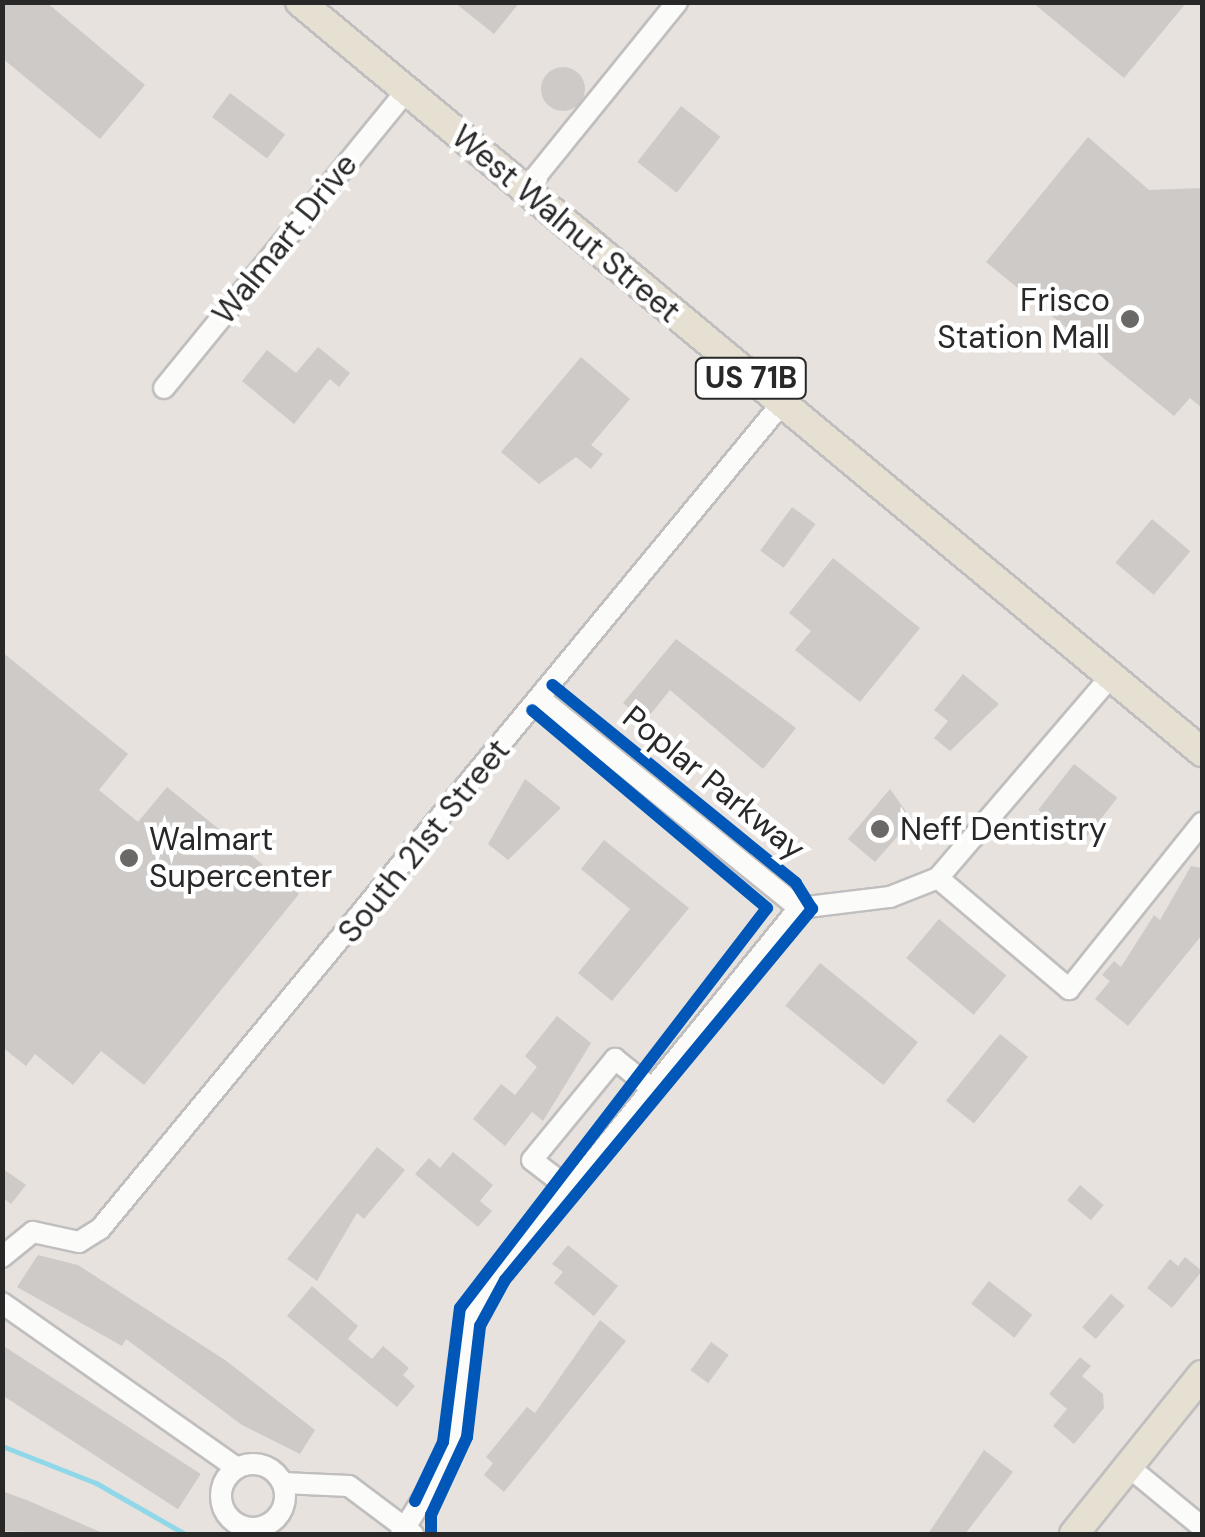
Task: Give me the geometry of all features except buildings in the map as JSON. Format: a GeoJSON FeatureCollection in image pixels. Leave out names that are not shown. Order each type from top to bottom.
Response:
{"type":"FeatureCollection","features":[{"type":"Feature","properties":{"kind":"main road","name":"West Walnut Street"},"geometry":{"type":"LineString","coordinates":[[300,2],[1202,752]]}},
{"type":"Feature","properties":{"kind":"main road"},"geometry":{"type":"LineString","coordinates":[[1074,1534],[1202,1375]]}},
{"type":"Feature","properties":{"kind":"street"},"geometry":{"type":"LineString","coordinates":[[525,190],[677,2]]}},
{"type":"Feature","properties":{"kind":"street","name":"Walmart Drive"},"geometry":{"type":"LineString","coordinates":[[164,388],[406,91]]}},
{"type":"Feature","properties":{"kind":"street","name":"South 21st Street"},"geometry":{"type":"LineString","coordinates":[[2,1257],[33,1232],[80,1242],[100,1229],[782,403]]}},
{"type":"Feature","properties":{"kind":"street"},"geometry":{"type":"LineString","coordinates":[[283,1483],[281,1513],[245,1531],[222,1506],[222,1484],[237,1468],[258,1464],[283,1483],[350,1486],[406,1532],[452,1452],[470,1313],[566,1188],[799,908],[890,898],[938,878],[1111,676]]}},
{"type":"Feature","properties":{"kind":"street"},"geometry":{"type":"LineString","coordinates":[[540,699],[799,908]]}},
{"type":"Feature","properties":{"kind":"street"},"geometry":{"type":"LineString","coordinates":[[938,878],[1069,990],[1202,823]]}},
{"type":"Feature","properties":{"kind":"street"},"geometry":{"type":"LineString","coordinates":[[566,1188],[532,1160],[614,1058],[650,1087]]}},
{"type":"Feature","properties":{"kind":"street"},"geometry":{"type":"LineString","coordinates":[[2,1303],[237,1468]]}},
{"type":"Feature","properties":{"kind":"street"},"geometry":{"type":"LineString","coordinates":[[1129,1467],[1202,1527]]}},
{"type":"Feature","properties":{"kind":"waterway"},"geometry":{"type":"LineString","coordinates":[[2,1446],[96,1483],[185,1534]]}},
{"type":"Feature","properties":{"kind":"cycle path","name":"Poplar Parkway"},"geometry":{"type":"LineString","coordinates":[[431,1534],[431,1515],[467,1437],[480,1326],[505,1280],[812,909],[796,883],[552,685]]}},
{"type":"Feature","properties":{"kind":"cycle path"},"geometry":{"type":"LineString","coordinates":[[415,1501],[443,1442],[460,1308],[767,908],[532,710]]}},
{"type":"Feature","properties":{"kind":"place","name":"Frisco Station Mall"},"geometry":{"type":"Point","coordinates":[1130,319]}},
{"type":"Feature","properties":{"kind":"place","name":"Neff Dentistry"},"geometry":{"type":"Point","coordinates":[880,829]}},
{"type":"Feature","properties":{"kind":"place","name":"Walmart Supercenter"},"geometry":{"type":"Point","coordinates":[129,858]}}]}
